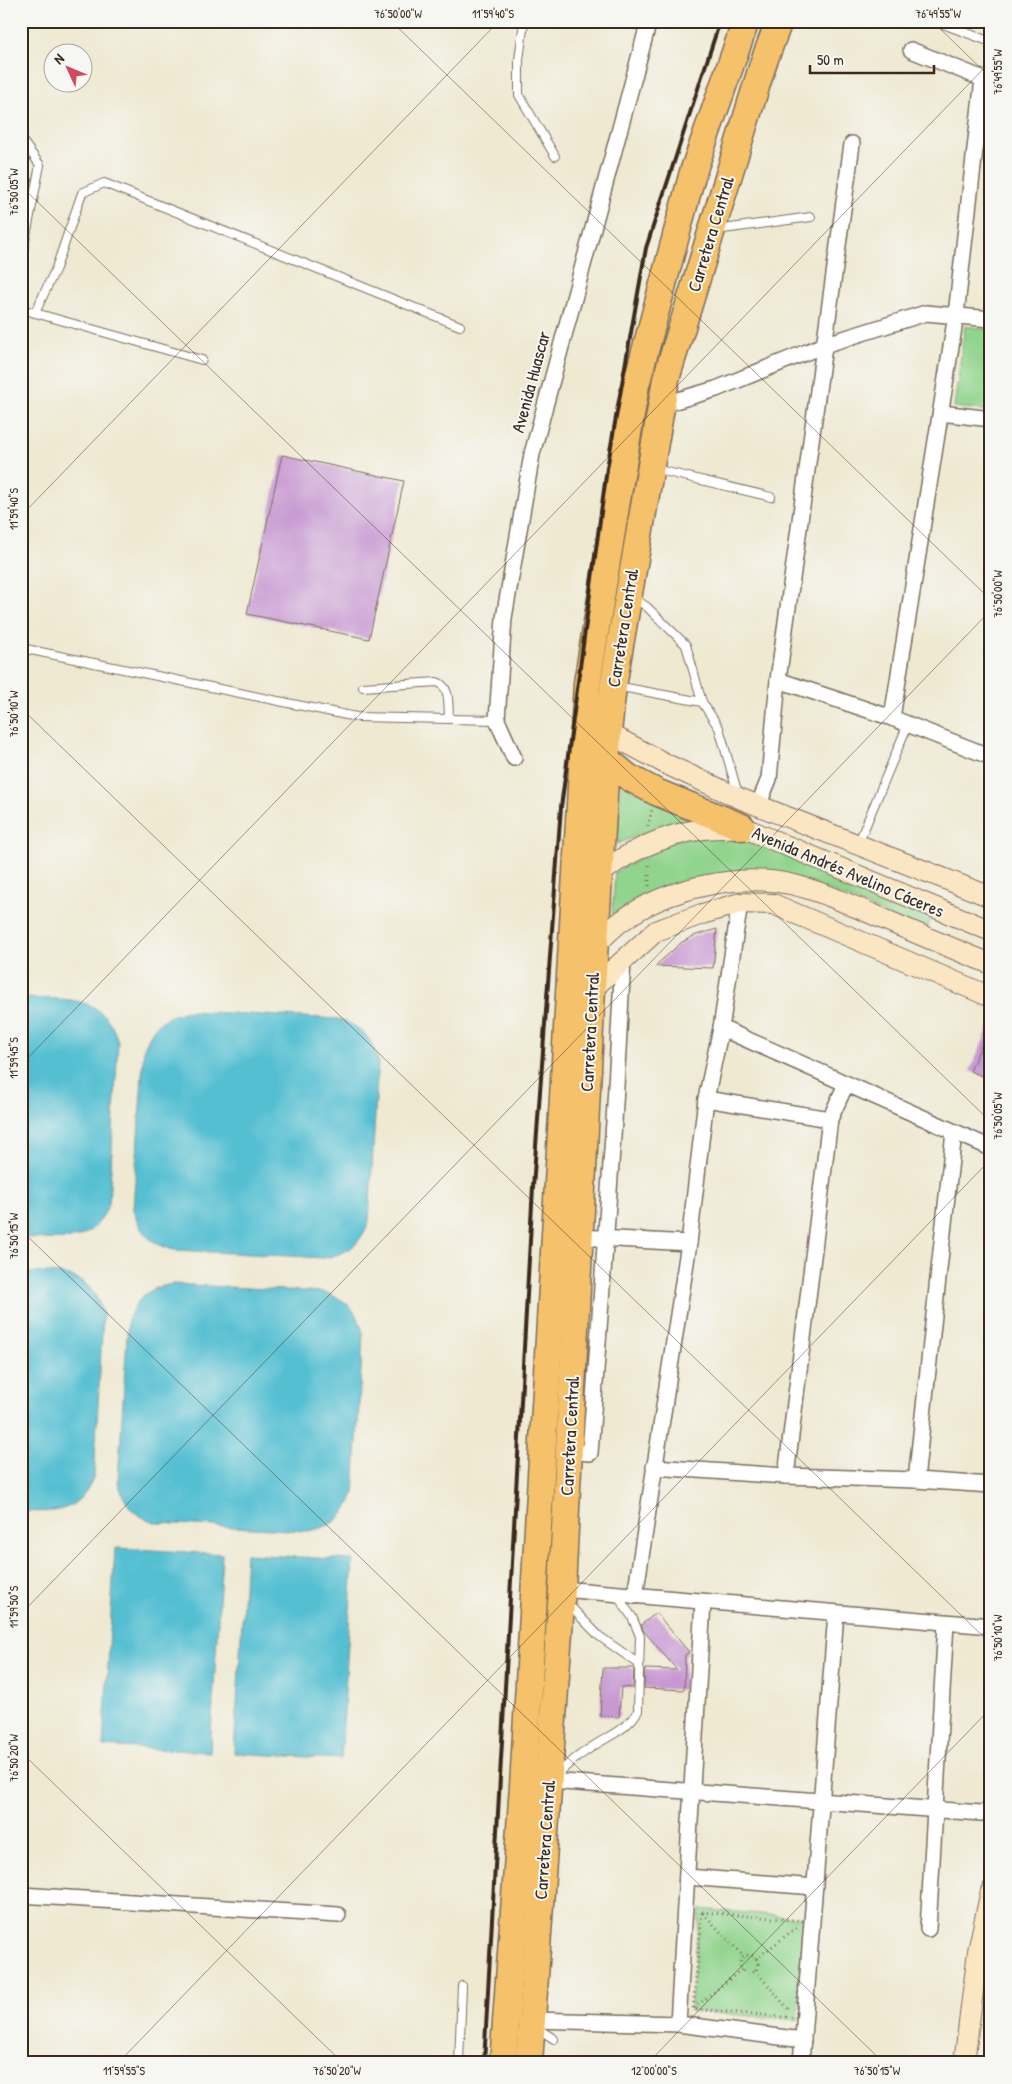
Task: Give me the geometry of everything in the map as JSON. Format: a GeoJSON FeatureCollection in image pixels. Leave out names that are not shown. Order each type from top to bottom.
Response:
{"type":"FeatureCollection","features":[{"type":"Feature","properties":{"kind":"highway","name":"Carretera Central"},"geometry":{"type":"LineString","coordinates":[[504,2063],[524,1776],[586,683],[636,385],[693,172],[746,21]]}},
{"type":"Feature","properties":{"kind":"highway","name":"Carretera Central"},"geometry":{"type":"LineString","coordinates":[[529,2063],[550,1781],[592,990],[606,759],[613,686],[666,379],[763,64],[779,21]]}},
{"type":"Feature","properties":{"kind":"highway"},"geometry":{"type":"LineString","coordinates":[[606,759],[628,777],[656,792],[742,827]]}},
{"type":"Feature","properties":{"kind":"highway"},"geometry":{"type":"LineString","coordinates":[[559,1148],[584,1149]]}},
{"type":"Feature","properties":{"kind":"street","name":"Avenida Huascar"},"geometry":{"type":"LineString","coordinates":[[514,758],[497,720],[504,618],[532,454],[648,24]]}},
{"type":"Feature","properties":{"kind":"street"},"geometry":{"type":"LineString","coordinates":[[892,718],[956,315],[987,81],[911,50]]}},
{"type":"Feature","properties":{"kind":"street"},"geometry":{"type":"LineString","coordinates":[[758,806],[769,779],[778,680],[852,144]]}},
{"type":"Feature","properties":{"kind":"street"},"geometry":{"type":"LineString","coordinates":[[661,405],[716,389],[824,345],[926,313],[991,319]]}},
{"type":"Feature","properties":{"kind":"street"},"geometry":{"type":"LineString","coordinates":[[941,412],[991,420]]}},
{"type":"Feature","properties":{"kind":"street"},"geometry":{"type":"LineString","coordinates":[[778,680],[892,718],[991,757]]}},
{"type":"Feature","properties":{"kind":"street"},"geometry":{"type":"LineString","coordinates":[[608,733],[666,764],[739,798],[991,897]]}},
{"type":"Feature","properties":{"kind":"street","name":"Avenida Andrés Avelino Cáceres"},"geometry":{"type":"LineString","coordinates":[[573,898],[600,873],[633,852],[668,837],[703,829],[742,827],[991,931]]}},
{"type":"Feature","properties":{"kind":"street","name":"Avenida Andrés Avelino Cáceres"},"geometry":{"type":"LineString","coordinates":[[595,945],[623,920],[649,904],[687,890],[720,882],[749,880],[790,884],[835,898],[991,964]]}},
{"type":"Feature","properties":{"kind":"street"},"geometry":{"type":"LineString","coordinates":[[803,916],[835,898]]}},
{"type":"Feature","properties":{"kind":"street"},"geometry":{"type":"LineString","coordinates":[[635,1596],[689,1243],[706,1099],[721,1028],[740,904]]}},
{"type":"Feature","properties":{"kind":"street"},"geometry":{"type":"LineString","coordinates":[[592,990],[656,931],[702,914],[740,904],[774,904],[991,996]]}},
{"type":"Feature","properties":{"kind":"street"},"geometry":{"type":"LineString","coordinates":[[938,942],[934,932],[937,921],[946,912]]}},
{"type":"Feature","properties":{"kind":"street"},"geometry":{"type":"LineString","coordinates":[[569,1451],[590,1453],[606,1238],[623,960]]}},
{"type":"Feature","properties":{"kind":"street"},"geometry":{"type":"LineString","coordinates":[[721,1028],[991,1148]]}},
{"type":"Feature","properties":{"kind":"street"},"geometry":{"type":"LineString","coordinates":[[786,1476],[830,1119],[846,1084]]}},
{"type":"Feature","properties":{"kind":"street"},"geometry":{"type":"LineString","coordinates":[[706,1099],[830,1119]]}},
{"type":"Feature","properties":{"kind":"street"},"geometry":{"type":"LineString","coordinates":[[916,1480],[954,1132]]}},
{"type":"Feature","properties":{"kind":"street"},"geometry":{"type":"LineString","coordinates":[[580,1237],[689,1243]]}},
{"type":"Feature","properties":{"kind":"street"},"geometry":{"type":"LineString","coordinates":[[654,1467],[786,1476],[916,1480],[991,1485]]}},
{"type":"Feature","properties":{"kind":"street"},"geometry":{"type":"LineString","coordinates":[[561,1593],[616,1594],[991,1626]]}},
{"type":"Feature","properties":{"kind":"street"},"geometry":{"type":"LineString","coordinates":[[679,2023],[703,1602]]}},
{"type":"Feature","properties":{"kind":"street"},"geometry":{"type":"LineString","coordinates":[[801,2063],[808,1921],[814,1887],[836,1613]]}},
{"type":"Feature","properties":{"kind":"street"},"geometry":{"type":"LineString","coordinates":[[928,1929],[946,1623]]}},
{"type":"Feature","properties":{"kind":"street"},"geometry":{"type":"LineString","coordinates":[[550,1781],[981,1813]]}},
{"type":"Feature","properties":{"kind":"street"},"geometry":{"type":"LineString","coordinates":[[687,1877],[814,1887]]}},
{"type":"Feature","properties":{"kind":"street"},"geometry":{"type":"LineString","coordinates":[[966,2062],[984,1952],[991,1892]]}},
{"type":"Feature","properties":{"kind":"street"},"geometry":{"type":"LineString","coordinates":[[21,1895],[338,1914]]}},
{"type":"Feature","properties":{"kind":"street"},"geometry":{"type":"LineString","coordinates":[[532,2023],[679,2023],[803,2038]]}},
{"type":"Feature","properties":{"kind":"lane"},"geometry":{"type":"LineString","coordinates":[[524,21],[519,60],[519,95],[555,156]]}},
{"type":"Feature","properties":{"kind":"lane"},"geometry":{"type":"LineString","coordinates":[[616,21],[648,24]]}},
{"type":"Feature","properties":{"kind":"lane"},"geometry":{"type":"LineString","coordinates":[[935,21],[991,42]]}},
{"type":"Feature","properties":{"kind":"lane"},"geometry":{"type":"LineString","coordinates":[[21,139],[40,166],[21,261]]}},
{"type":"Feature","properties":{"kind":"lane"},"geometry":{"type":"LineString","coordinates":[[35,313],[56,268],[82,193],[104,183],[460,326]]}},
{"type":"Feature","properties":{"kind":"lane"},"geometry":{"type":"LineString","coordinates":[[712,231],[811,217]]}},
{"type":"Feature","properties":{"kind":"lane"},"geometry":{"type":"LineString","coordinates":[[21,310],[202,360]]}},
{"type":"Feature","properties":{"kind":"lane"},"geometry":{"type":"LineString","coordinates":[[650,468],[770,497]]}},
{"type":"Feature","properties":{"kind":"lane"},"geometry":{"type":"LineString","coordinates":[[628,594],[647,607],[686,645],[702,702],[719,728],[739,798]]}},
{"type":"Feature","properties":{"kind":"lane"},"geometry":{"type":"LineString","coordinates":[[21,648],[356,717],[497,720]]}},
{"type":"Feature","properties":{"kind":"lane"},"geometry":{"type":"LineString","coordinates":[[363,687],[442,683],[446,689],[450,719]]}},
{"type":"Feature","properties":{"kind":"lane"},"geometry":{"type":"LineString","coordinates":[[613,686],[702,702]]}},
{"type":"Feature","properties":{"kind":"lane"},"geometry":{"type":"LineString","coordinates":[[858,844],[908,724]]}},
{"type":"Feature","properties":{"kind":"lane"},"geometry":{"type":"LineString","coordinates":[[561,1593],[599,1636],[640,1664]]}},
{"type":"Feature","properties":{"kind":"lane"},"geometry":{"type":"LineString","coordinates":[[550,1781],[591,1747],[616,1734],[633,1720],[638,1711],[640,1636],[632,1618],[616,1594]]}},
{"type":"Feature","properties":{"kind":"lane"},"geometry":{"type":"LineString","coordinates":[[459,2063],[462,1986]]}},
{"type":"Feature","properties":{"kind":"lane"},"geometry":{"type":"LineString","coordinates":[[532,2023],[554,2039]]}},
{"type":"Feature","properties":{"kind":"path"},"geometry":{"type":"LineString","coordinates":[[685,1912],[808,1921]]}},
{"type":"Feature","properties":{"kind":"path"},"geometry":{"type":"LineString","coordinates":[[702,1912],[744,1957]]}},
{"type":"Feature","properties":{"kind":"path"},"geometry":{"type":"LineString","coordinates":[[693,2009],[702,1912]]}},
{"type":"Feature","properties":{"kind":"path"},"geometry":{"type":"LineString","coordinates":[[756,1959],[808,1921]]}},
{"type":"Feature","properties":{"kind":"path"},"geometry":{"type":"LineString","coordinates":[[796,2018],[808,1921]]}},
{"type":"Feature","properties":{"kind":"path"},"geometry":{"type":"LineString","coordinates":[[755,1970],[747,1972],[742,1969],[740,1962],[749,1955],[756,1959]]}},
{"type":"Feature","properties":{"kind":"path"},"geometry":{"type":"LineString","coordinates":[[755,1970],[757,1965],[756,1959]]}},
{"type":"Feature","properties":{"kind":"path"},"geometry":{"type":"LineString","coordinates":[[679,2023],[693,2009],[742,1969]]}},
{"type":"Feature","properties":{"kind":"path"},"geometry":{"type":"LineString","coordinates":[[755,1970],[796,2018],[803,2038]]}},
{"type":"Feature","properties":{"kind":"path"},"geometry":{"type":"LineString","coordinates":[[693,2009],[796,2018]]}},
{"type":"Feature","properties":{"kind":"green space"},"geometry":{"type":"Polygon","coordinates":[[[965,326],[991,330],[991,411],[954,407],[965,326]]]}},
{"type":"Feature","properties":{"kind":"green space"},"geometry":{"type":"Polygon","coordinates":[[[621,784],[700,820],[654,829],[617,844],[621,784]]]}},
{"type":"Feature","properties":{"kind":"green space"},"geometry":{"type":"Polygon","coordinates":[[[721,835],[749,838],[929,911],[931,917],[928,927],[922,929],[800,879],[689,883],[638,898],[612,915],[615,872],[675,840],[721,835]]]}},
{"type":"Feature","properties":{"kind":"green space"},"geometry":{"type":"Polygon","coordinates":[[[700,1909],[808,1918],[798,2020],[690,2011],[700,1909]]]}},
{"type":"Feature","properties":{"kind":"water"},"geometry":{"type":"Polygon","coordinates":[[[21,998],[67,1000],[80,1002],[92,1007],[103,1014],[112,1026],[118,1042],[109,1203],[102,1218],[93,1228],[74,1238],[21,1237],[21,998]]]}},
{"type":"Feature","properties":{"kind":"water"},"geometry":{"type":"Polygon","coordinates":[[[189,1011],[338,1019],[353,1025],[369,1039],[378,1061],[369,1221],[362,1236],[352,1247],[324,1258],[174,1250],[158,1244],[142,1231],[133,1209],[144,1048],[160,1022],[189,1011]]]}},
{"type":"Feature","properties":{"kind":"water"},"geometry":{"type":"Polygon","coordinates":[[[21,1272],[61,1274],[82,1282],[91,1289],[98,1300],[103,1315],[94,1476],[81,1497],[73,1504],[56,1511],[21,1511],[21,1272]]]}},
{"type":"Feature","properties":{"kind":"water"},"geometry":{"type":"Polygon","coordinates":[[[173,1284],[322,1292],[338,1298],[354,1311],[363,1333],[354,1494],[346,1509],[337,1520],[308,1531],[158,1523],[142,1517],[131,1509],[118,1481],[128,1320],[140,1299],[150,1291],[173,1284]]]}},
{"type":"Feature","properties":{"kind":"water"},"geometry":{"type":"Polygon","coordinates":[[[115,1548],[222,1554],[210,1752],[103,1746],[115,1548]]]}},
{"type":"Feature","properties":{"kind":"water"},"geometry":{"type":"Polygon","coordinates":[[[246,1554],[353,1560],[341,1759],[234,1753],[246,1554]]]}},
{"type":"Feature","properties":{"kind":"building"},"geometry":{"type":"Polygon","coordinates":[[[282,455],[404,481],[369,639],[247,614],[282,455]]]}},
{"type":"Feature","properties":{"kind":"building"},"geometry":{"type":"Polygon","coordinates":[[[717,929],[713,968],[655,966],[682,942],[696,935],[717,929]]]}},
{"type":"Feature","properties":{"kind":"building"},"geometry":{"type":"Polygon","coordinates":[[[991,1023],[991,1069],[987,1078],[970,1071],[991,1023]]]}},
{"type":"Feature","properties":{"kind":"building"},"geometry":{"type":"Polygon","coordinates":[[[656,1613],[689,1652],[685,1655],[684,1690],[644,1688],[645,1669],[677,1670],[641,1625],[656,1613]]]}},
{"type":"Feature","properties":{"kind":"building"},"geometry":{"type":"Polygon","coordinates":[[[603,1668],[634,1668],[633,1688],[621,1687],[619,1717],[600,1716],[603,1668]]]}},
{"type":"Feature","properties":{"kind":"railway"},"geometry":{"type":"LineString","coordinates":[[484,2063],[533,1187],[561,807],[607,468],[646,248],[720,21]]}}]}
